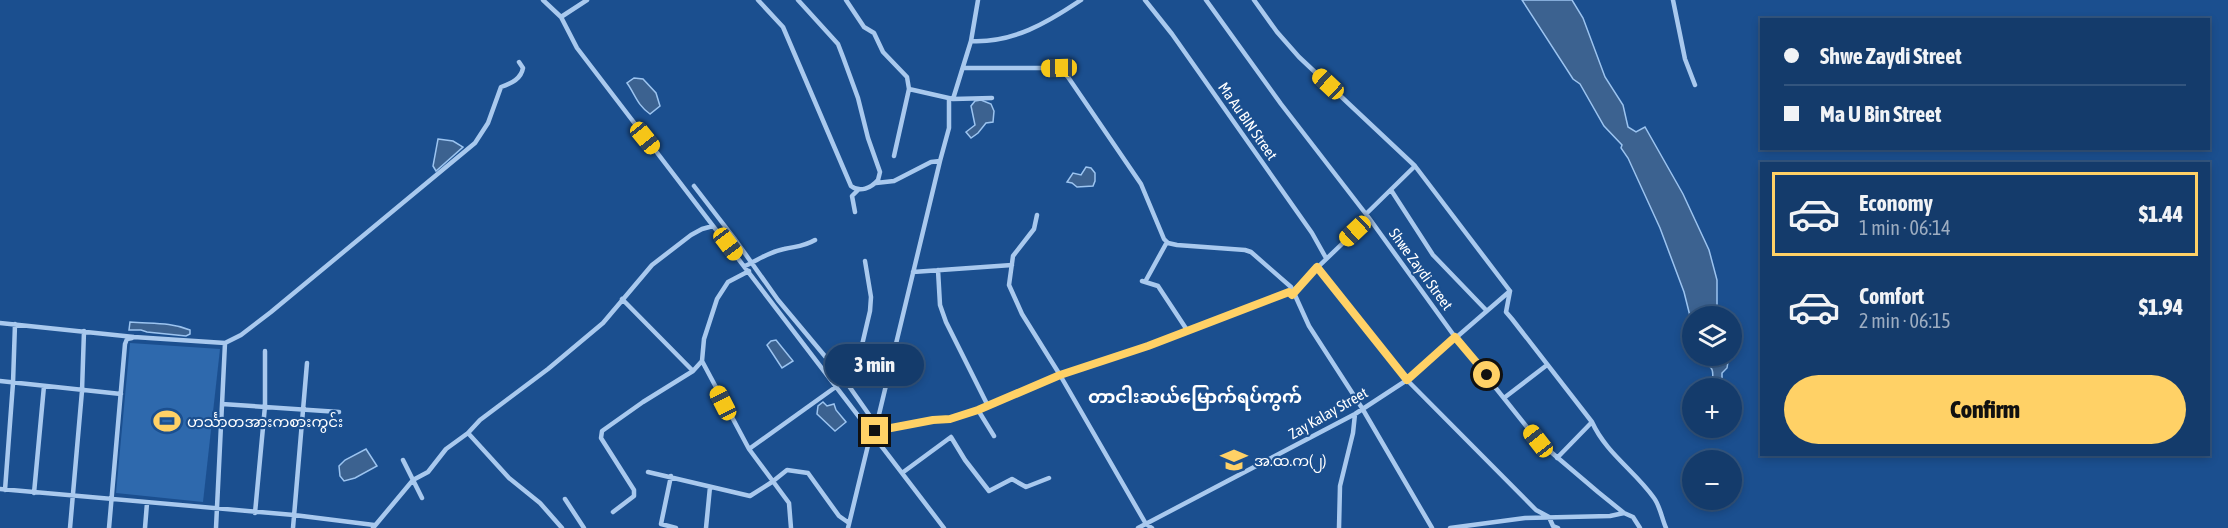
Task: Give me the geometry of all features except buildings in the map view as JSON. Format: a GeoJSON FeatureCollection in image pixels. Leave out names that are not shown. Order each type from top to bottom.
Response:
{"type":"FeatureCollection","features":[{"type":"Feature","properties":{"kind":"street"},"geometry":{"type":"LineString","coordinates":[[543,0],[561,17],[577,48],[873,430]]}},
{"type":"Feature","properties":{"kind":"street"},"geometry":{"type":"LineString","coordinates":[[561,17],[587,0]]}},
{"type":"Feature","properties":{"kind":"street"},"geometry":{"type":"LineString","coordinates":[[758,0],[783,27],[851,186],[858,190]]}},
{"type":"Feature","properties":{"kind":"street"},"geometry":{"type":"LineString","coordinates":[[798,0],[838,44],[858,98],[867,138],[880,172],[876,183],[869,188],[858,190],[852,196],[855,212]]}},
{"type":"Feature","properties":{"kind":"street"},"geometry":{"type":"LineString","coordinates":[[846,0],[864,27],[874,33],[882,52],[906,73],[909,89],[894,156]]}},
{"type":"Feature","properties":{"kind":"street"},"geometry":{"type":"LineString","coordinates":[[648,472],[750,496],[786,470],[808,473],[839,516],[849,525],[949,128],[951,98],[971,41],[978,0]]}},
{"type":"Feature","properties":{"kind":"street"},"geometry":{"type":"LineString","coordinates":[[971,41],[993,41],[1020,35],[1055,18],[1081,0]]}},
{"type":"Feature","properties":{"kind":"street","name":"Ma Au BIN Street"},"geometry":{"type":"LineString","coordinates":[[1145,0],[1160,17],[1306,224],[1326,258]]}},
{"type":"Feature","properties":{"kind":"street","name":"Shwe Zaydi Street"},"geometry":{"type":"LineString","coordinates":[[1206,0],[1281,104],[1368,216],[1455,337],[1538,441],[1624,513],[1633,517],[1640,528]]}},
{"type":"Feature","properties":{"kind":"street"},"geometry":{"type":"LineString","coordinates":[[1254,0],[1299,57],[1415,166],[1510,291],[1506,312],[1592,422],[1610,449],[1656,499],[1666,528]]}},
{"type":"Feature","properties":{"kind":"street"},"geometry":{"type":"LineString","coordinates":[[1673,0],[1685,59],[1695,85]]}},
{"type":"Feature","properties":{"kind":"street"},"geometry":{"type":"LineString","coordinates":[[0,322],[134,337],[225,343],[241,335],[475,143],[488,123],[501,87],[517,79],[522,73],[523,68],[519,62]]}},
{"type":"Feature","properties":{"kind":"street"},"geometry":{"type":"LineString","coordinates":[[963,68],[1059,68],[1141,184],[1167,242],[1192,247],[1251,252],[1292,291],[1309,326],[1362,408],[1432,528]]}},
{"type":"Feature","properties":{"kind":"street"},"geometry":{"type":"LineString","coordinates":[[909,89],[951,98],[992,98]]}},
{"type":"Feature","properties":{"kind":"street"},"geometry":{"type":"LineString","coordinates":[[876,183],[894,181],[931,162],[940,161]]}},
{"type":"Feature","properties":{"kind":"street"},"geometry":{"type":"LineString","coordinates":[[873,430],[950,419],[978,410],[1060,375],[1148,346],[1292,291],[1415,166]]}},
{"type":"Feature","properties":{"kind":"street"},"geometry":{"type":"LineString","coordinates":[[694,186],[753,263],[778,300],[844,379],[873,430],[941,527]]}},
{"type":"Feature","properties":{"kind":"street"},"geometry":{"type":"LineString","coordinates":[[1391,190],[1433,255],[1486,310]]}},
{"type":"Feature","properties":{"kind":"street"},"geometry":{"type":"LineString","coordinates":[[1037,215],[1034,229],[1013,256],[1009,285],[1022,314],[1146,524],[1152,528]]}},
{"type":"Feature","properties":{"kind":"street"},"geometry":{"type":"LineString","coordinates":[[15,324],[14,383],[3,490],[294,515],[373,526],[413,480],[428,472],[446,449],[603,323],[652,265],[702,229],[713,226]]}},
{"type":"Feature","properties":{"kind":"street"},"geometry":{"type":"LineString","coordinates":[[745,267],[764,255],[784,249],[804,247],[815,240]]}},
{"type":"Feature","properties":{"kind":"street"},"geometry":{"type":"LineString","coordinates":[[1167,242],[1143,281],[1158,286],[1187,330]]}},
{"type":"Feature","properties":{"kind":"street"},"geometry":{"type":"LineString","coordinates":[[749,449],[837,386],[858,362],[869,319],[871,297],[865,261]]}},
{"type":"Feature","properties":{"kind":"street"},"geometry":{"type":"LineString","coordinates":[[913,272],[1012,265]]}},
{"type":"Feature","properties":{"kind":"street"},"geometry":{"type":"LineString","coordinates":[[1317,267],[1407,380],[1536,510],[1548,517],[1553,526],[1557,528]]}},
{"type":"Feature","properties":{"kind":"street"},"geometry":{"type":"LineString","coordinates":[[938,270],[940,305],[946,322],[988,406]]}},
{"type":"Feature","properties":{"kind":"street"},"geometry":{"type":"LineString","coordinates":[[749,272],[728,282],[717,299],[704,339],[702,361],[749,449],[789,503],[792,528]]}},
{"type":"Feature","properties":{"kind":"street","name":"Zay Kalay Street"},"geometry":{"type":"LineString","coordinates":[[1138,528],[1355,414],[1407,380],[1510,291]]}},
{"type":"Feature","properties":{"kind":"street"},"geometry":{"type":"LineString","coordinates":[[622,299],[693,372]]}},
{"type":"Feature","properties":{"kind":"street"},"geometry":{"type":"LineString","coordinates":[[70,528],[82,391],[84,331]]}},
{"type":"Feature","properties":{"kind":"street"},"geometry":{"type":"LineString","coordinates":[[109,528],[125,344],[127,339],[134,337]]}},
{"type":"Feature","properties":{"kind":"street"},"geometry":{"type":"LineString","coordinates":[[216,528],[225,343]]}},
{"type":"Feature","properties":{"kind":"street"},"geometry":{"type":"LineString","coordinates":[[255,513],[266,351]]}},
{"type":"Feature","properties":{"kind":"street"},"geometry":{"type":"LineString","coordinates":[[613,512],[634,496],[634,490],[601,438],[602,431],[643,402],[693,372],[702,361]]}},
{"type":"Feature","properties":{"kind":"street"},"geometry":{"type":"LineString","coordinates":[[293,528],[307,363]]}},
{"type":"Feature","properties":{"kind":"street"},"geometry":{"type":"LineString","coordinates":[[1504,398],[1547,364]]}},
{"type":"Feature","properties":{"kind":"street"},"geometry":{"type":"LineString","coordinates":[[0,381],[121,394]]}},
{"type":"Feature","properties":{"kind":"street"},"geometry":{"type":"LineString","coordinates":[[34,493],[44,386]]}},
{"type":"Feature","properties":{"kind":"street"},"geometry":{"type":"LineString","coordinates":[[222,405],[339,412]]}},
{"type":"Feature","properties":{"kind":"street"},"geometry":{"type":"LineString","coordinates":[[978,410],[994,436]]}},
{"type":"Feature","properties":{"kind":"street"},"geometry":{"type":"LineString","coordinates":[[1339,528],[1340,486],[1353,433],[1355,414]]}},
{"type":"Feature","properties":{"kind":"street"},"geometry":{"type":"LineString","coordinates":[[1557,458],[1592,422]]}},
{"type":"Feature","properties":{"kind":"street"},"geometry":{"type":"LineString","coordinates":[[468,433],[509,478],[540,502],[562,528]]}},
{"type":"Feature","properties":{"kind":"street"},"geometry":{"type":"LineString","coordinates":[[902,473],[951,437],[988,491],[1012,479],[1026,487],[1049,478]]}},
{"type":"Feature","properties":{"kind":"street"},"geometry":{"type":"LineString","coordinates":[[403,460],[422,498]]}},
{"type":"Feature","properties":{"kind":"street"},"geometry":{"type":"LineString","coordinates":[[671,476],[661,524],[676,528]]}},
{"type":"Feature","properties":{"kind":"street"},"geometry":{"type":"LineString","coordinates":[[706,528],[710,487]]}},
{"type":"Feature","properties":{"kind":"street"},"geometry":{"type":"LineString","coordinates":[[565,499],[584,528]]}},
{"type":"Feature","properties":{"kind":"street"},"geometry":{"type":"LineString","coordinates":[[145,528],[147,503]]}},
{"type":"Feature","properties":{"kind":"street"},"geometry":{"type":"LineString","coordinates":[[1450,528],[1548,517],[1610,516],[1624,513]]}},
{"type":"Feature","properties":{"kind":"street"},"geometry":{"type":"LineString","coordinates":[[328,528],[329,520]]}},
{"type":"Feature","properties":{"kind":"shaded area"},"geometry":{"type":"Polygon","coordinates":[[[1522,0],[1572,0],[1583,18],[1605,77],[1623,105],[1628,127],[1636,132],[1645,127],[1683,194],[1709,250],[1717,280],[1717,306],[1688,306],[1660,228],[1628,158],[1621,148],[1622,145],[1604,126],[1580,84],[1573,79],[1522,0]]]}},
{"type":"Feature","properties":{"kind":"shaded area"},"geometry":{"type":"Polygon","coordinates":[[[634,78],[643,79],[656,93],[660,106],[650,114],[639,103],[627,83],[634,78]]]}},
{"type":"Feature","properties":{"kind":"shaded area"},"geometry":{"type":"Polygon","coordinates":[[[981,100],[991,104],[994,111],[993,122],[986,123],[971,138],[966,132],[975,125],[971,106],[975,101],[981,100]]]}},
{"type":"Feature","properties":{"kind":"shaded area"},"geometry":{"type":"Polygon","coordinates":[[[438,139],[453,141],[463,147],[436,171],[433,166],[438,139]]]}},
{"type":"Feature","properties":{"kind":"shaded area"},"geometry":{"type":"Polygon","coordinates":[[[1086,167],[1091,168],[1095,173],[1093,186],[1077,187],[1067,182],[1073,173],[1081,175],[1086,167]]]}},
{"type":"Feature","properties":{"kind":"shaded area"},"geometry":{"type":"Polygon","coordinates":[[[130,322],[175,326],[190,330],[190,334],[186,336],[129,330],[130,322]]]}},
{"type":"Feature","properties":{"kind":"shaded area"},"geometry":{"type":"Polygon","coordinates":[[[776,340],[793,361],[782,368],[767,345],[776,340]]]}},
{"type":"Feature","properties":{"kind":"shaded area","name":"ဟင်္သာတအားကစားကွင်း"},"geometry":{"type":"Polygon","coordinates":[[[130,343],[220,349],[203,502],[116,493],[130,343]]]}},
{"type":"Feature","properties":{"kind":"shaded area"},"geometry":{"type":"Polygon","coordinates":[[[1727,366],[1722,373],[1722,378],[1713,378],[1710,367],[1727,366]]]}},
{"type":"Feature","properties":{"kind":"shaded area"},"geometry":{"type":"Polygon","coordinates":[[[823,402],[827,406],[834,404],[846,422],[835,431],[817,414],[818,406],[823,402]]]}},
{"type":"Feature","properties":{"kind":"shaded area"},"geometry":{"type":"Polygon","coordinates":[[[366,449],[377,466],[355,478],[344,481],[340,476],[339,466],[345,460],[366,449]]]}},
{"type":"Feature","properties":{"kind":"place","name":"ဟင်္သာတအားကစားကွင်း"},"geometry":{"type":"Point","coordinates":[167,421]}},
{"type":"Feature","properties":{"kind":"place","name":"အ.ထ.က(၂)"},"geometry":{"type":"Point","coordinates":[1234,460]}},
{"type":"Feature","properties":{"kind":"district","name":"တာငါးဆယ်မြောက်ရပ်ကွက်"},"geometry":{"type":"Point","coordinates":[1195,396]}},
{"type":"Feature","properties":{"kind":"route"},"geometry":{"type":"LineString","coordinates":[[875,431],[950,419],[978,410],[1060,375],[1148,346],[1289,292],[1292,295],[1296,292],[1294,290],[1317,267],[1407,380],[1455,337],[1487,375]]}}]}
